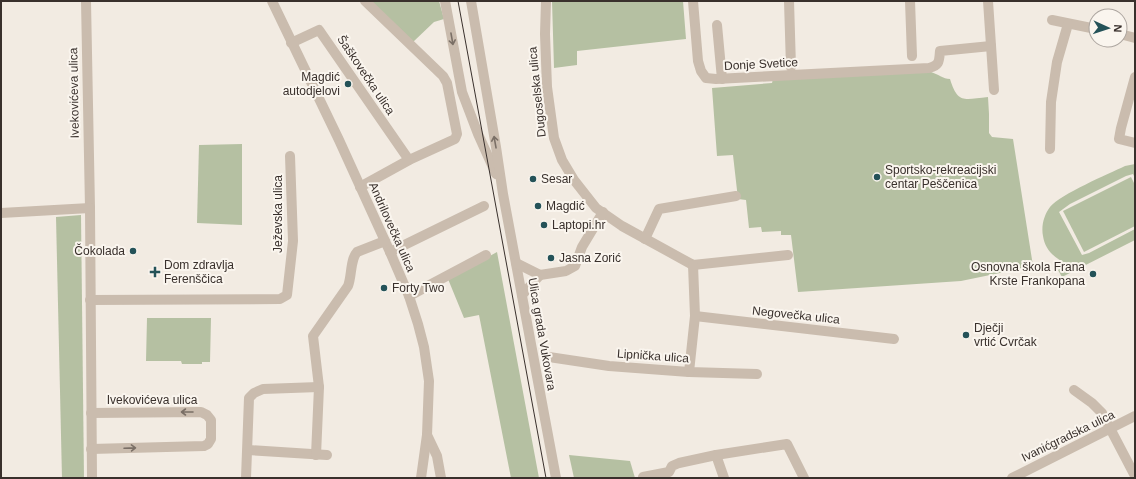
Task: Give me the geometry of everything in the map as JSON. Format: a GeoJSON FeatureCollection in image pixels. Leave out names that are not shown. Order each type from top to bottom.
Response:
{"type":"FeatureCollection","features":[{"type":"Feature","properties":{"kind":"street","name":"Ivekovićeva ulica"},"geometry":{"type":"LineString","coordinates":[[86,1],[90,208],[92,478]]}},
{"type":"Feature","properties":{"kind":"street","name":"Andrilovečka ulica"},"geometry":{"type":"LineString","coordinates":[[272,1],[339,140],[390,252],[409,296],[418,324],[429,381],[427,435],[421,478]]}},
{"type":"Feature","properties":{"kind":"street"},"geometry":{"type":"LineString","coordinates":[[360,187],[409,160],[457,137],[454,111],[447,82],[443,76],[365,1]]}},
{"type":"Feature","properties":{"kind":"street","name":"Ulica grada Vukovara"},"geometry":{"type":"LineString","coordinates":[[445,1],[462,92],[503,194]]}},
{"type":"Feature","properties":{"kind":"street","name":"Ulica grada Vukovara"},"geometry":{"type":"LineString","coordinates":[[471,1],[503,194],[556,478]]}},
{"type":"Feature","properties":{"kind":"street","name":"Dugoselska ulica"},"geometry":{"type":"LineString","coordinates":[[546,1],[545,34],[548,87],[554,138],[562,160],[574,180],[596,208],[622,226],[693,265]]}},
{"type":"Feature","properties":{"kind":"street","name":"Donje Svetice"},"geometry":{"type":"LineString","coordinates":[[693,1],[698,61],[701,71],[706,78],[722,79],[935,66],[938,62],[940,51],[991,46]]}},
{"type":"Feature","properties":{"kind":"street","name":"Donje Svetice"},"geometry":{"type":"LineString","coordinates":[[789,1],[791,67]]}},
{"type":"Feature","properties":{"kind":"street"},"geometry":{"type":"LineString","coordinates":[[910,1],[912,56]]}},
{"type":"Feature","properties":{"kind":"street"},"geometry":{"type":"LineString","coordinates":[[988,1],[994,90]]}},
{"type":"Feature","properties":{"kind":"street"},"geometry":{"type":"LineString","coordinates":[[1052,20],[1088,28]]}},
{"type":"Feature","properties":{"kind":"street"},"geometry":{"type":"LineString","coordinates":[[1050,149],[1051,102],[1057,62],[1068,24]]}},
{"type":"Feature","properties":{"kind":"street"},"geometry":{"type":"LineString","coordinates":[[717,25],[722,79]]}},
{"type":"Feature","properties":{"kind":"street","name":"Šaškovečka ulica"},"geometry":{"type":"LineString","coordinates":[[291,43],[320,30],[409,160]]}},
{"type":"Feature","properties":{"kind":"street"},"geometry":{"type":"LineString","coordinates":[[1135,77],[1119,139],[1135,143]]}},
{"type":"Feature","properties":{"kind":"street","name":"Ježevska ulica"},"geometry":{"type":"LineString","coordinates":[[90,300],[280,299],[287,295],[293,241],[290,156]]}},
{"type":"Feature","properties":{"kind":"street"},"geometry":{"type":"LineString","coordinates":[[645,239],[659,209],[736,196]]}},
{"type":"Feature","properties":{"kind":"street"},"geometry":{"type":"LineString","coordinates":[[390,252],[484,206]]}},
{"type":"Feature","properties":{"kind":"street"},"geometry":{"type":"LineString","coordinates":[[1,213],[90,208]]}},
{"type":"Feature","properties":{"kind":"street"},"geometry":{"type":"LineString","coordinates":[[516,263],[540,274],[566,271],[575,266],[582,247],[603,212]]}},
{"type":"Feature","properties":{"kind":"street"},"geometry":{"type":"LineString","coordinates":[[316,455],[319,387],[313,342],[314,332],[348,286],[351,278],[354,256],[357,252],[385,241]]}},
{"type":"Feature","properties":{"kind":"street"},"geometry":{"type":"LineString","coordinates":[[409,296],[486,255]]}},
{"type":"Feature","properties":{"kind":"street"},"geometry":{"type":"LineString","coordinates":[[688,372],[695,316],[693,265],[788,255]]}},
{"type":"Feature","properties":{"kind":"street"},"geometry":{"type":"LineString","coordinates":[[522,295],[540,274]]}},
{"type":"Feature","properties":{"kind":"street","name":"Negovečka ulica"},"geometry":{"type":"LineString","coordinates":[[695,316],[894,338]]}},
{"type":"Feature","properties":{"kind":"street","name":"Lipnička ulica"},"geometry":{"type":"LineString","coordinates":[[549,357],[609,366],[688,372],[756,374]]}},
{"type":"Feature","properties":{"kind":"street"},"geometry":{"type":"LineString","coordinates":[[246,478],[249,398],[254,393],[263,389],[319,387]]}},
{"type":"Feature","properties":{"kind":"street"},"geometry":{"type":"LineString","coordinates":[[1074,390],[1102,413],[1135,476]]}},
{"type":"Feature","properties":{"kind":"street","name":"Ivekovićeva ulica"},"geometry":{"type":"LineString","coordinates":[[91,413],[201,412],[207,415],[211,420],[211,440],[204,446],[91,449]]}},
{"type":"Feature","properties":{"kind":"street","name":"Ivanićgradska ulica"},"geometry":{"type":"LineString","coordinates":[[1012,478],[1135,416]]}},
{"type":"Feature","properties":{"kind":"street"},"geometry":{"type":"LineString","coordinates":[[427,435],[437,456],[442,478]]}},
{"type":"Feature","properties":{"kind":"street"},"geometry":{"type":"LineString","coordinates":[[642,477],[670,475],[672,466],[679,463],[716,455],[786,444],[804,478]]}},
{"type":"Feature","properties":{"kind":"street"},"geometry":{"type":"LineString","coordinates":[[248,450],[327,455]]}},
{"type":"Feature","properties":{"kind":"street"},"geometry":{"type":"LineString","coordinates":[[716,455],[724,478]]}},
{"type":"Feature","properties":{"kind":"green space"},"geometry":{"type":"Polygon","coordinates":[[[368,1],[439,1],[444,19],[434,22],[413,42],[368,1]]]}},
{"type":"Feature","properties":{"kind":"green space"},"geometry":{"type":"Polygon","coordinates":[[[552,1],[683,1],[686,39],[577,51],[577,65],[554,68],[552,1]]]}},
{"type":"Feature","properties":{"kind":"green space","name":"Sportsko-rekreacijski centar Peščenica"},"geometry":{"type":"Polygon","coordinates":[[[931,72],[950,79],[959,97],[968,99],[988,97],[989,133],[992,137],[1013,139],[1033,266],[961,281],[798,292],[791,235],[781,235],[781,231],[762,232],[761,227],[749,228],[746,200],[738,199],[733,155],[717,156],[712,88],[772,83],[773,79],[931,72]]]}},
{"type":"Feature","properties":{"kind":"green space"},"geometry":{"type":"Polygon","coordinates":[[[242,144],[242,225],[197,223],[199,145],[242,144]]]}},
{"type":"Feature","properties":{"kind":"green space"},"geometry":{"type":"Polygon","coordinates":[[[1135,164],[1135,178],[1133,174],[1126,176],[1070,204],[1059,212],[1082,255],[1089,253],[1135,229],[1135,240],[1062,277],[1058,270],[1068,264],[1055,257],[1048,250],[1042,232],[1048,210],[1056,202],[1074,190],[1125,166],[1135,164]]]}},
{"type":"Feature","properties":{"kind":"green space"},"geometry":{"type":"Polygon","coordinates":[[[1131,177],[1135,185],[1135,226],[1084,252],[1063,211],[1131,177]]]}},
{"type":"Feature","properties":{"kind":"green space"},"geometry":{"type":"Polygon","coordinates":[[[81,215],[84,478],[62,478],[56,217],[81,215]]]}},
{"type":"Feature","properties":{"kind":"green space"},"geometry":{"type":"Polygon","coordinates":[[[497,252],[539,478],[511,478],[479,315],[464,318],[448,279],[497,252]]]}},
{"type":"Feature","properties":{"kind":"green space"},"geometry":{"type":"Polygon","coordinates":[[[147,318],[211,318],[210,362],[202,362],[202,364],[182,364],[181,361],[146,361],[147,318]]]}},
{"type":"Feature","properties":{"kind":"green space"},"geometry":{"type":"Polygon","coordinates":[[[569,455],[630,461],[635,478],[574,478],[569,455]]]}},
{"type":"Feature","properties":{"kind":"tram line"},"geometry":{"type":"LineString","coordinates":[[458,1],[546,478]]}},
{"type":"Feature","properties":{"kind":"place","name":"Magdić autodjelovi"},"geometry":{"type":"Point","coordinates":[348,84]}},
{"type":"Feature","properties":{"kind":"place","name":"Sportsko-rekreacijski centar Peščenica"},"geometry":{"type":"Point","coordinates":[877,177]}},
{"type":"Feature","properties":{"kind":"place","name":"Sesar"},"geometry":{"type":"Point","coordinates":[533,179]}},
{"type":"Feature","properties":{"kind":"place","name":"Magdić"},"geometry":{"type":"Point","coordinates":[538,206]}},
{"type":"Feature","properties":{"kind":"place","name":"Laptopi.hr"},"geometry":{"type":"Point","coordinates":[544,225]}},
{"type":"Feature","properties":{"kind":"place","name":"Čokolada"},"geometry":{"type":"Point","coordinates":[133,251]}},
{"type":"Feature","properties":{"kind":"place","name":"Jasna Zorić"},"geometry":{"type":"Point","coordinates":[551,258]}},
{"type":"Feature","properties":{"kind":"place","name":"Dom zdravlja Ferenščica"},"geometry":{"type":"Point","coordinates":[155,272]}},
{"type":"Feature","properties":{"kind":"place","name":"Osnovna škola Frana Krste Frankopana"},"geometry":{"type":"Point","coordinates":[1093,274]}},
{"type":"Feature","properties":{"kind":"place","name":"Forty Two"},"geometry":{"type":"Point","coordinates":[384,288]}},
{"type":"Feature","properties":{"kind":"place","name":"Dječji vrtić Cvrčak"},"geometry":{"type":"Point","coordinates":[966,335]}}]}
